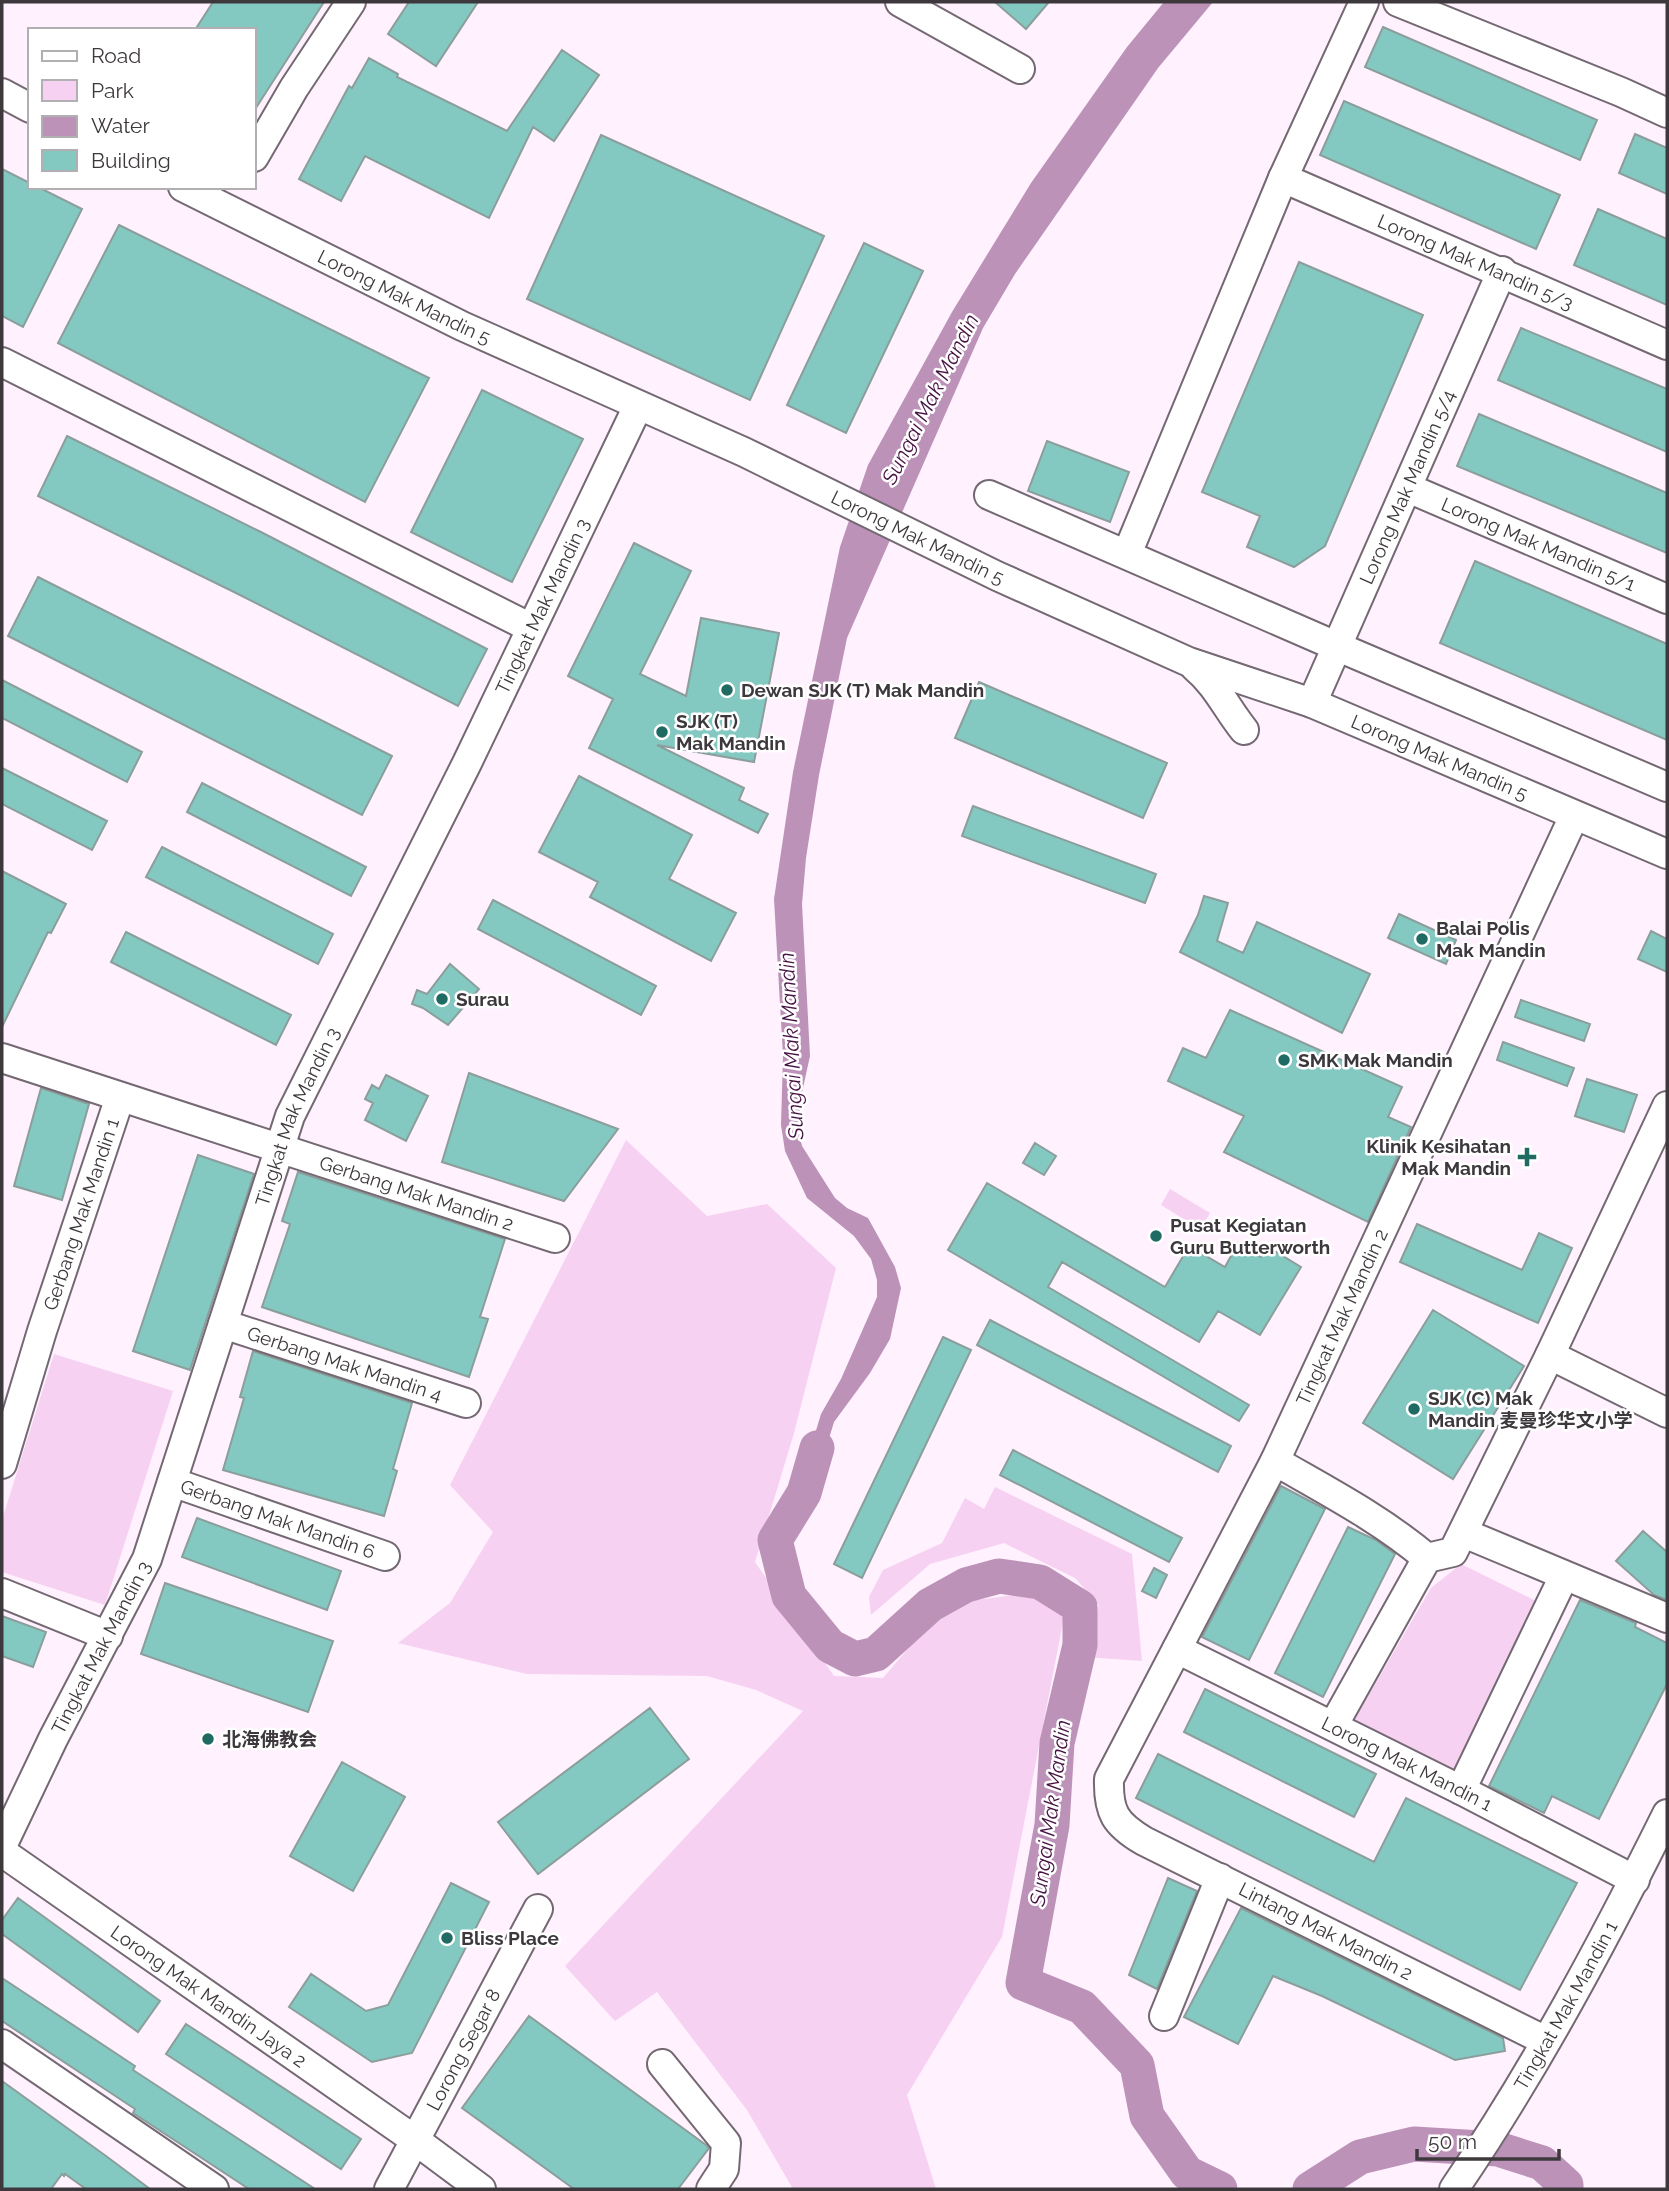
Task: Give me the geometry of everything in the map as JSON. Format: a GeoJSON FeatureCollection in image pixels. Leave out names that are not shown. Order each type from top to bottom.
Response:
{"type":"FeatureCollection","features":[{"type":"Feature","properties":{"kind":"street"},"geometry":{"type":"LineString","coordinates":[[256,154],[294,89],[351,2]]}},
{"type":"Feature","properties":{"kind":"street"},"geometry":{"type":"LineString","coordinates":[[900,2],[1020,69]]}},
{"type":"Feature","properties":{"kind":"street"},"geometry":{"type":"LineString","coordinates":[[1126,554],[1283,178],[1364,2]]}},
{"type":"Feature","properties":{"kind":"street"},"geometry":{"type":"LineString","coordinates":[[1398,2],[1667,113]]}},
{"type":"Feature","properties":{"kind":"street"},"geometry":{"type":"LineString","coordinates":[[2,93],[28,107]]}},
{"type":"Feature","properties":{"kind":"street","name":"Lorong Mak Mandin 5/3"},"geometry":{"type":"LineString","coordinates":[[1283,178],[1667,345]]}},
{"type":"Feature","properties":{"kind":"street","name":"Lorong Mak Mandin 5"},"geometry":{"type":"LineString","coordinates":[[192,189],[230,197],[462,326],[744,452],[919,540],[1189,662],[1312,703],[1667,854]]}},
{"type":"Feature","properties":{"kind":"street","name":"Lorong Mak Mandin 5/4"},"geometry":{"type":"LineString","coordinates":[[1312,703],[1502,271]]}},
{"type":"Feature","properties":{"kind":"street"},"geometry":{"type":"LineString","coordinates":[[2,362],[531,628]]}},
{"type":"Feature","properties":{"kind":"street","name":"Tingkat Mak Mandin 3"},"geometry":{"type":"LineString","coordinates":[[2,1846],[52,1738],[147,1559],[290,1116],[455,788],[638,406]]}},
{"type":"Feature","properties":{"kind":"street","name":"Lorong Mak Mandin 5/1"},"geometry":{"type":"LineString","coordinates":[[1408,488],[1667,599]]}},
{"type":"Feature","properties":{"kind":"street"},"geometry":{"type":"LineString","coordinates":[[989,495],[1667,786]]}},
{"type":"Feature","properties":{"kind":"street"},"geometry":{"type":"LineString","coordinates":[[1189,662],[1211,679],[1227,708],[1244,730]]}},
{"type":"Feature","properties":{"kind":"street","name":"Tingkat Mak Mandin 2"},"geometry":{"type":"LineString","coordinates":[[1112,1814],[1108,1798],[1110,1779],[1275,1461],[1574,816]]}},
{"type":"Feature","properties":{"kind":"street","name":"Gerbang Mak Mandin 2"},"geometry":{"type":"LineString","coordinates":[[2,1058],[555,1238]]}},
{"type":"Feature","properties":{"kind":"street","name":"Gerbang Mak Mandin 1"},"geometry":{"type":"LineString","coordinates":[[2,1464],[42,1331],[120,1097]]}},
{"type":"Feature","properties":{"kind":"street"},"geometry":{"type":"LineString","coordinates":[[1333,1726],[1427,1558],[1452,1552],[1464,1532],[1666,1111]]}},
{"type":"Feature","properties":{"kind":"street","name":"Gerbang Mak Mandin 4"},"geometry":{"type":"LineString","coordinates":[[223,1324],[467,1403]]}},
{"type":"Feature","properties":{"kind":"street"},"geometry":{"type":"LineString","coordinates":[[1550,1355],[1667,1413]]}},
{"type":"Feature","properties":{"kind":"street"},"geometry":{"type":"LineString","coordinates":[[1275,1461],[1341,1498],[1403,1538],[1427,1558]]}},
{"type":"Feature","properties":{"kind":"street","name":"Gerbang Mak Mandin 6"},"geometry":{"type":"LineString","coordinates":[[172,1482],[385,1556]]}},
{"type":"Feature","properties":{"kind":"street"},"geometry":{"type":"LineString","coordinates":[[1464,1532],[1667,1618]]}},
{"type":"Feature","properties":{"kind":"street"},"geometry":{"type":"LineString","coordinates":[[1461,1790],[1564,1576]]}},
{"type":"Feature","properties":{"kind":"street"},"geometry":{"type":"LineString","coordinates":[[2,1593],[108,1636]]}},
{"type":"Feature","properties":{"kind":"street","name":"Lorong Mak Mandin 1"},"geometry":{"type":"LineString","coordinates":[[1177,1649],[1635,1880]]}},
{"type":"Feature","properties":{"kind":"street","name":"Lintang Mak Mandin 2"},"geometry":{"type":"LineString","coordinates":[[1112,1814],[1135,1836],[1546,2041]]}},
{"type":"Feature","properties":{"kind":"street","name":"Tingkat Mak Mandin 1"},"geometry":{"type":"LineString","coordinates":[[1454,2189],[1500,2121],[1592,1962],[1667,1815]]}},
{"type":"Feature","properties":{"kind":"street","name":"Lorong Mak Mandin Jaya 2"},"geometry":{"type":"LineString","coordinates":[[2,1852],[481,2189]]}},
{"type":"Feature","properties":{"kind":"street"},"geometry":{"type":"LineString","coordinates":[[1164,2016],[1220,1878]]}},
{"type":"Feature","properties":{"kind":"street","name":"Lorong Segar 8"},"geometry":{"type":"LineString","coordinates":[[389,2189],[538,1909]]}},
{"type":"Feature","properties":{"kind":"street"},"geometry":{"type":"LineString","coordinates":[[2,2044],[215,2189]]}},
{"type":"Feature","properties":{"kind":"street"},"geometry":{"type":"LineString","coordinates":[[662,2064],[726,2143],[724,2169],[711,2189]]}},
{"type":"Feature","properties":{"kind":"green space"},"geometry":{"type":"Polygon","coordinates":[[[626,1140],[707,1216],[767,1204],[836,1268],[794,1433],[755,1562],[834,1676],[883,1678],[946,1604],[1029,1593],[1064,1617],[1002,1937],[907,2095],[936,2189],[793,2189],[747,2110],[657,1992],[615,2021],[565,1966],[803,1711],[756,1690],[707,1676],[527,1674],[398,1643],[450,1603],[493,1532],[450,1485],[626,1140]]]}},
{"type":"Feature","properties":{"kind":"green space"},"geometry":{"type":"Polygon","coordinates":[[[1170,1189],[1210,1213],[1200,1229],[1161,1205],[1170,1189]]]}},
{"type":"Feature","properties":{"kind":"green space"},"geometry":{"type":"Polygon","coordinates":[[[54,1354],[173,1391],[105,1605],[2,1572],[2,1520],[54,1354]]]}},
{"type":"Feature","properties":{"kind":"green space"},"geometry":{"type":"Polygon","coordinates":[[[995,1487],[1132,1554],[1142,1661],[1085,1657],[1099,1605],[1075,1578],[1004,1543],[930,1564],[871,1615],[869,1597],[883,1570],[942,1543],[965,1498],[984,1509],[995,1487]]]}},
{"type":"Feature","properties":{"kind":"green space"},"geometry":{"type":"Polygon","coordinates":[[[1461,1564],[1540,1603],[1456,1772],[1353,1722],[1431,1588],[1461,1564]]]}},
{"type":"Feature","properties":{"kind":"water"},"geometry":{"type":"Polygon","coordinates":[[[1164,2],[1213,2],[1158,68],[1015,274],[983,328],[847,638],[819,775],[806,858],[802,904],[810,1056],[801,1097],[798,1129],[802,1146],[835,1198],[847,1208],[868,1218],[895,1267],[901,1288],[890,1339],[870,1373],[834,1422],[818,1474],[804,1493],[804,1470],[821,1414],[841,1379],[877,1297],[877,1280],[871,1259],[854,1236],[807,1198],[785,1151],[781,1125],[783,1056],[774,899],[793,772],[840,547],[868,465],[952,312],[1031,183],[1127,47],[1164,2]]]}},
{"type":"Feature","properties":{"kind":"building"},"geometry":{"type":"Polygon","coordinates":[[[213,2],[324,2],[256,108],[256,28],[196,28],[213,2]]]}},
{"type":"Feature","properties":{"kind":"building"},"geometry":{"type":"Polygon","coordinates":[[[409,2],[478,2],[436,66],[388,34],[409,2]]]}},
{"type":"Feature","properties":{"kind":"building"},"geometry":{"type":"Polygon","coordinates":[[[995,2],[1049,2],[1026,29],[995,2]]]}},
{"type":"Feature","properties":{"kind":"building"},"geometry":{"type":"Polygon","coordinates":[[[1383,27],[1597,120],[1580,160],[1365,67],[1383,27]]]}},
{"type":"Feature","properties":{"kind":"building"},"geometry":{"type":"Polygon","coordinates":[[[562,50],[599,75],[554,141],[533,127],[489,218],[365,156],[341,201],[299,179],[349,86],[352,88],[369,58],[398,74],[397,77],[507,131],[562,50]]]}},
{"type":"Feature","properties":{"kind":"building"},"geometry":{"type":"Polygon","coordinates":[[[1344,101],[1560,195],[1536,249],[1320,155],[1344,101]]]}},
{"type":"Feature","properties":{"kind":"building"},"geometry":{"type":"Polygon","coordinates":[[[1635,134],[1667,148],[1667,194],[1619,173],[1635,134]]]}},
{"type":"Feature","properties":{"kind":"building"},"geometry":{"type":"Polygon","coordinates":[[[601,135],[824,236],[750,400],[527,299],[601,135]]]}},
{"type":"Feature","properties":{"kind":"building"},"geometry":{"type":"Polygon","coordinates":[[[2,169],[28,182],[28,189],[42,189],[82,209],[23,327],[2,316],[2,169]]]}},
{"type":"Feature","properties":{"kind":"building"},"geometry":{"type":"Polygon","coordinates":[[[1598,209],[1667,239],[1667,305],[1574,265],[1598,209]]]}},
{"type":"Feature","properties":{"kind":"building"},"geometry":{"type":"Polygon","coordinates":[[[119,225],[429,378],[365,502],[58,343],[119,225]]]}},
{"type":"Feature","properties":{"kind":"building"},"geometry":{"type":"Polygon","coordinates":[[[864,243],[923,271],[846,433],[787,405],[864,243]]]}},
{"type":"Feature","properties":{"kind":"building"},"geometry":{"type":"Polygon","coordinates":[[[1299,262],[1423,315],[1325,546],[1294,567],[1247,547],[1260,516],[1202,492],[1299,262]]]}},
{"type":"Feature","properties":{"kind":"building"},"geometry":{"type":"Polygon","coordinates":[[[1521,328],[1667,389],[1667,452],[1498,380],[1521,328]]]}},
{"type":"Feature","properties":{"kind":"building"},"geometry":{"type":"Polygon","coordinates":[[[482,390],[583,439],[512,582],[411,532],[482,390]]]}},
{"type":"Feature","properties":{"kind":"building"},"geometry":{"type":"Polygon","coordinates":[[[1479,414],[1667,493],[1667,553],[1457,466],[1479,414]]]}},
{"type":"Feature","properties":{"kind":"building"},"geometry":{"type":"Polygon","coordinates":[[[67,436],[261,532],[487,649],[458,706],[38,496],[67,436]]]}},
{"type":"Feature","properties":{"kind":"building"},"geometry":{"type":"Polygon","coordinates":[[[1047,441],[1129,472],[1110,522],[1028,491],[1047,441]]]}},
{"type":"Feature","properties":{"kind":"building"},"geometry":{"type":"Polygon","coordinates":[[[634,543],[691,571],[640,674],[686,696],[701,618],[779,633],[754,762],[657,745],[744,788],[739,800],[768,814],[758,833],[589,748],[613,699],[568,676],[634,543]]]}},
{"type":"Feature","properties":{"kind":"building"},"geometry":{"type":"Polygon","coordinates":[[[1475,561],[1667,644],[1667,740],[1440,643],[1475,561]]]}},
{"type":"Feature","properties":{"kind":"building"},"geometry":{"type":"Polygon","coordinates":[[[38,577],[392,756],[362,815],[8,636],[38,577]]]}},
{"type":"Feature","properties":{"kind":"building"},"geometry":{"type":"Polygon","coordinates":[[[2,680],[142,752],[127,782],[2,718],[2,680]]]}},
{"type":"Feature","properties":{"kind":"building"},"geometry":{"type":"Polygon","coordinates":[[[979,682],[1167,763],[1143,818],[955,738],[979,682]]]}},
{"type":"Feature","properties":{"kind":"building"},"geometry":{"type":"Polygon","coordinates":[[[2,768],[107,821],[92,850],[2,804],[2,768]]]}},
{"type":"Feature","properties":{"kind":"building"},"geometry":{"type":"Polygon","coordinates":[[[579,776],[692,835],[669,879],[736,913],[711,961],[590,897],[598,882],[539,852],[579,776]]]}},
{"type":"Feature","properties":{"kind":"building"},"geometry":{"type":"Polygon","coordinates":[[[202,783],[366,867],[351,896],[187,812],[202,783]]]}},
{"type":"Feature","properties":{"kind":"building"},"geometry":{"type":"Polygon","coordinates":[[[973,806],[1156,874],[1145,903],[962,836],[973,806]]]}},
{"type":"Feature","properties":{"kind":"building"},"geometry":{"type":"Polygon","coordinates":[[[162,847],[333,934],[318,964],[146,877],[162,847]]]}},
{"type":"Feature","properties":{"kind":"building"},"geometry":{"type":"Polygon","coordinates":[[[2,871],[66,904],[51,933],[48,932],[2,1027],[2,871]]]}},
{"type":"Feature","properties":{"kind":"building"},"geometry":{"type":"Polygon","coordinates":[[[1204,896],[1228,903],[1217,941],[1243,953],[1257,922],[1370,974],[1342,1033],[1180,952],[1204,896]]]}},
{"type":"Feature","properties":{"kind":"building"},"geometry":{"type":"Polygon","coordinates":[[[493,900],[656,986],[641,1015],[478,929],[493,900]]]}},
{"type":"Feature","properties":{"kind":"building","name":"Balai Polis Mak Mandin"},"geometry":{"type":"Polygon","coordinates":[[[1399,914],[1456,940],[1446,964],[1388,938],[1399,914]]]}},
{"type":"Feature","properties":{"kind":"building"},"geometry":{"type":"Polygon","coordinates":[[[1651,931],[1667,939],[1667,972],[1638,959],[1651,931]]]}},
{"type":"Feature","properties":{"kind":"building"},"geometry":{"type":"Polygon","coordinates":[[[126,932],[291,1015],[276,1045],[111,962],[126,932]]]}},
{"type":"Feature","properties":{"kind":"building","name":"Surau"},"geometry":{"type":"Polygon","coordinates":[[[450,964],[479,989],[448,1025],[412,1004],[417,990],[427,994],[450,964]]]}},
{"type":"Feature","properties":{"kind":"building"},"geometry":{"type":"Polygon","coordinates":[[[1521,1000],[1590,1024],[1584,1041],[1515,1017],[1521,1000]]]}},
{"type":"Feature","properties":{"kind":"building"},"geometry":{"type":"Polygon","coordinates":[[[1230,1010],[1402,1087],[1388,1117],[1411,1127],[1368,1222],[1224,1152],[1244,1116],[1168,1081],[1183,1048],[1206,1058],[1230,1010]]]}},
{"type":"Feature","properties":{"kind":"building"},"geometry":{"type":"Polygon","coordinates":[[[1503,1042],[1574,1068],[1567,1086],[1497,1060],[1503,1042]]]}},
{"type":"Feature","properties":{"kind":"building"},"geometry":{"type":"Polygon","coordinates":[[[469,1073],[618,1129],[564,1201],[442,1162],[469,1073]]]}},
{"type":"Feature","properties":{"kind":"building"},"geometry":{"type":"Polygon","coordinates":[[[386,1075],[428,1096],[406,1141],[365,1120],[373,1103],[365,1099],[372,1085],[379,1089],[386,1075]]]}},
{"type":"Feature","properties":{"kind":"building"},"geometry":{"type":"Polygon","coordinates":[[[1587,1079],[1637,1095],[1624,1132],[1575,1116],[1587,1079]]]}},
{"type":"Feature","properties":{"kind":"building"},"geometry":{"type":"Polygon","coordinates":[[[41,1088],[89,1104],[62,1200],[14,1186],[41,1088]]]}},
{"type":"Feature","properties":{"kind":"building"},"geometry":{"type":"Polygon","coordinates":[[[1035,1143],[1056,1156],[1044,1175],[1023,1163],[1035,1143]]]}},
{"type":"Feature","properties":{"kind":"building"},"geometry":{"type":"Polygon","coordinates":[[[198,1155],[254,1174],[190,1370],[133,1351],[198,1155]]]}},
{"type":"Feature","properties":{"kind":"building"},"geometry":{"type":"Polygon","coordinates":[[[298,1172],[505,1239],[480,1317],[488,1319],[469,1377],[262,1307],[290,1224],[282,1221],[298,1172]]]}},
{"type":"Feature","properties":{"kind":"building"},"geometry":{"type":"Polygon","coordinates":[[[987,1183],[1165,1287],[1189,1246],[1225,1267],[1238,1243],[1261,1257],[1265,1245],[1301,1267],[1260,1335],[1218,1311],[1199,1342],[1062,1262],[1048,1287],[1249,1405],[1239,1421],[948,1250],[987,1183]]]}},
{"type":"Feature","properties":{"kind":"building"},"geometry":{"type":"Polygon","coordinates":[[[1417,1224],[1522,1270],[1539,1233],[1572,1248],[1538,1323],[1400,1262],[1417,1224]]]}},
{"type":"Feature","properties":{"kind":"building"},"geometry":{"type":"Polygon","coordinates":[[[1433,1310],[1524,1366],[1453,1479],[1363,1423],[1433,1310]]]}},
{"type":"Feature","properties":{"kind":"building"},"geometry":{"type":"Polygon","coordinates":[[[990,1320],[1231,1446],[1218,1472],[977,1345],[990,1320]]]}},
{"type":"Feature","properties":{"kind":"building"},"geometry":{"type":"Polygon","coordinates":[[[943,1337],[971,1350],[862,1578],[834,1564],[943,1337]]]}},
{"type":"Feature","properties":{"kind":"building"},"geometry":{"type":"Polygon","coordinates":[[[253,1351],[412,1403],[393,1469],[397,1471],[384,1516],[223,1470],[244,1398],[240,1397],[253,1351]]]}},
{"type":"Feature","properties":{"kind":"building"},"geometry":{"type":"Polygon","coordinates":[[[1013,1450],[1182,1538],[1169,1562],[1000,1475],[1013,1450]]]}},
{"type":"Feature","properties":{"kind":"building"},"geometry":{"type":"Polygon","coordinates":[[[1281,1486],[1325,1509],[1249,1660],[1202,1637],[1281,1486]]]}},
{"type":"Feature","properties":{"kind":"building"},"geometry":{"type":"Polygon","coordinates":[[[197,1518],[341,1571],[327,1610],[182,1557],[197,1518]]]}},
{"type":"Feature","properties":{"kind":"building"},"geometry":{"type":"Polygon","coordinates":[[[1348,1527],[1376,1540],[1395,1554],[1323,1697],[1275,1673],[1348,1527]]]}},
{"type":"Feature","properties":{"kind":"building"},"geometry":{"type":"Polygon","coordinates":[[[1643,1531],[1667,1552],[1667,1600],[1654,1595],[1616,1561],[1643,1531]]]}},
{"type":"Feature","properties":{"kind":"building"},"geometry":{"type":"Polygon","coordinates":[[[1154,1568],[1167,1575],[1156,1598],[1142,1591],[1154,1568]]]}},
{"type":"Feature","properties":{"kind":"building"},"geometry":{"type":"Polygon","coordinates":[[[165,1583],[333,1641],[308,1712],[141,1654],[165,1583]]]}},
{"type":"Feature","properties":{"kind":"building"},"geometry":{"type":"Polygon","coordinates":[[[1580,1600],[1636,1623],[1635,1627],[1667,1643],[1667,1684],[1599,1819],[1552,1796],[1544,1813],[1489,1786],[1580,1600]]]}},
{"type":"Feature","properties":{"kind":"building"},"geometry":{"type":"Polygon","coordinates":[[[2,1616],[46,1632],[33,1667],[2,1656],[2,1616]]]}},
{"type":"Feature","properties":{"kind":"building"},"geometry":{"type":"Polygon","coordinates":[[[1205,1689],[1376,1774],[1354,1817],[1184,1732],[1205,1689]]]}},
{"type":"Feature","properties":{"kind":"building"},"geometry":{"type":"Polygon","coordinates":[[[650,1708],[689,1759],[538,1874],[498,1822],[650,1708]]]}},
{"type":"Feature","properties":{"kind":"building"},"geometry":{"type":"Polygon","coordinates":[[[1158,1754],[1374,1862],[1406,1798],[1577,1883],[1520,1990],[1136,1798],[1158,1754]]]}},
{"type":"Feature","properties":{"kind":"building"},"geometry":{"type":"Polygon","coordinates":[[[342,1762],[405,1797],[353,1891],[290,1856],[342,1762]]]}},
{"type":"Feature","properties":{"kind":"building"},"geometry":{"type":"Polygon","coordinates":[[[1168,1878],[1197,1891],[1157,1989],[1129,1975],[1168,1878]]]}},
{"type":"Feature","properties":{"kind":"building","name":"Bliss Place"},"geometry":{"type":"Polygon","coordinates":[[[451,1883],[489,1902],[412,2053],[372,2062],[289,2007],[311,1974],[366,2011],[388,2005],[451,1883]]]}},
{"type":"Feature","properties":{"kind":"building"},"geometry":{"type":"Polygon","coordinates":[[[18,1898],[160,2001],[138,2032],[2,1934],[2,1920],[18,1898]]]}},
{"type":"Feature","properties":{"kind":"building"},"geometry":{"type":"Polygon","coordinates":[[[1241,1908],[1503,2038],[1505,2051],[1455,2060],[1322,1996],[1273,1976],[1238,2044],[1184,2017],[1241,1908]]]}},
{"type":"Feature","properties":{"kind":"building"},"geometry":{"type":"Polygon","coordinates":[[[2,1978],[135,2066],[133,2070],[315,2189],[249,2189],[133,2113],[135,2109],[2,2021],[2,1978]]]}},
{"type":"Feature","properties":{"kind":"building"},"geometry":{"type":"Polygon","coordinates":[[[529,2016],[709,2148],[678,2189],[574,2189],[462,2108],[529,2016]]]}},
{"type":"Feature","properties":{"kind":"building"},"geometry":{"type":"Polygon","coordinates":[[[186,2024],[361,2139],[341,2169],[166,2054],[186,2024]]]}},
{"type":"Feature","properties":{"kind":"building"},"geometry":{"type":"Polygon","coordinates":[[[2,2081],[150,2189],[86,2189],[62,2174],[51,2189],[2,2189],[2,2081]]]}},
{"type":"Feature","properties":{"kind":"waterway","name":"Sungai Mak Mandin"},"geometry":{"type":"LineString","coordinates":[[817,1448],[804,1493],[775,1540],[789,1596],[830,1646],[855,1659],[876,1654],[930,1605],[966,1585],[999,1576],[1040,1582],[1080,1607],[1080,1645],[1057,1743],[1052,1825],[1023,1983],[1082,2007],[1137,2065],[1147,2116],[1187,2173],[1220,2189]]}},
{"type":"Feature","properties":{"kind":"waterway","name":"Sungai Mak Mandin"},"geometry":{"type":"LineString","coordinates":[[1310,2189],[1360,2157],[1414,2144],[1498,2149],[1542,2163],[1566,2185],[1566,2189]]}},
{"type":"Feature","properties":{"kind":"place","name":"Dewan SJK (T) Mak Mandin"},"geometry":{"type":"Point","coordinates":[727,690]}},
{"type":"Feature","properties":{"kind":"place","name":"SJK (T) Mak Mandin"},"geometry":{"type":"Point","coordinates":[662,732]}},
{"type":"Feature","properties":{"kind":"place","name":"Balai Polis Mak Mandin"},"geometry":{"type":"Point","coordinates":[1422,939]}},
{"type":"Feature","properties":{"kind":"place","name":"Surau"},"geometry":{"type":"Point","coordinates":[442,999]}},
{"type":"Feature","properties":{"kind":"place","name":"SMK Mak Mandin"},"geometry":{"type":"Point","coordinates":[1284,1060]}},
{"type":"Feature","properties":{"kind":"place","name":"Klinik Kesihatan Mak Mandin"},"geometry":{"type":"Point","coordinates":[1527,1157]}},
{"type":"Feature","properties":{"kind":"place","name":"Pusat Kegiatan Guru Butterworth"},"geometry":{"type":"Point","coordinates":[1156,1236]}},
{"type":"Feature","properties":{"kind":"place","name":"SJK (C) Mak Mandin 麦曼珍华文小学"},"geometry":{"type":"Point","coordinates":[1414,1409]}},
{"type":"Feature","properties":{"kind":"place","name":"北海佛教会"},"geometry":{"type":"Point","coordinates":[208,1739]}},
{"type":"Feature","properties":{"kind":"place","name":"Bliss Place"},"geometry":{"type":"Point","coordinates":[447,1938]}}]}
